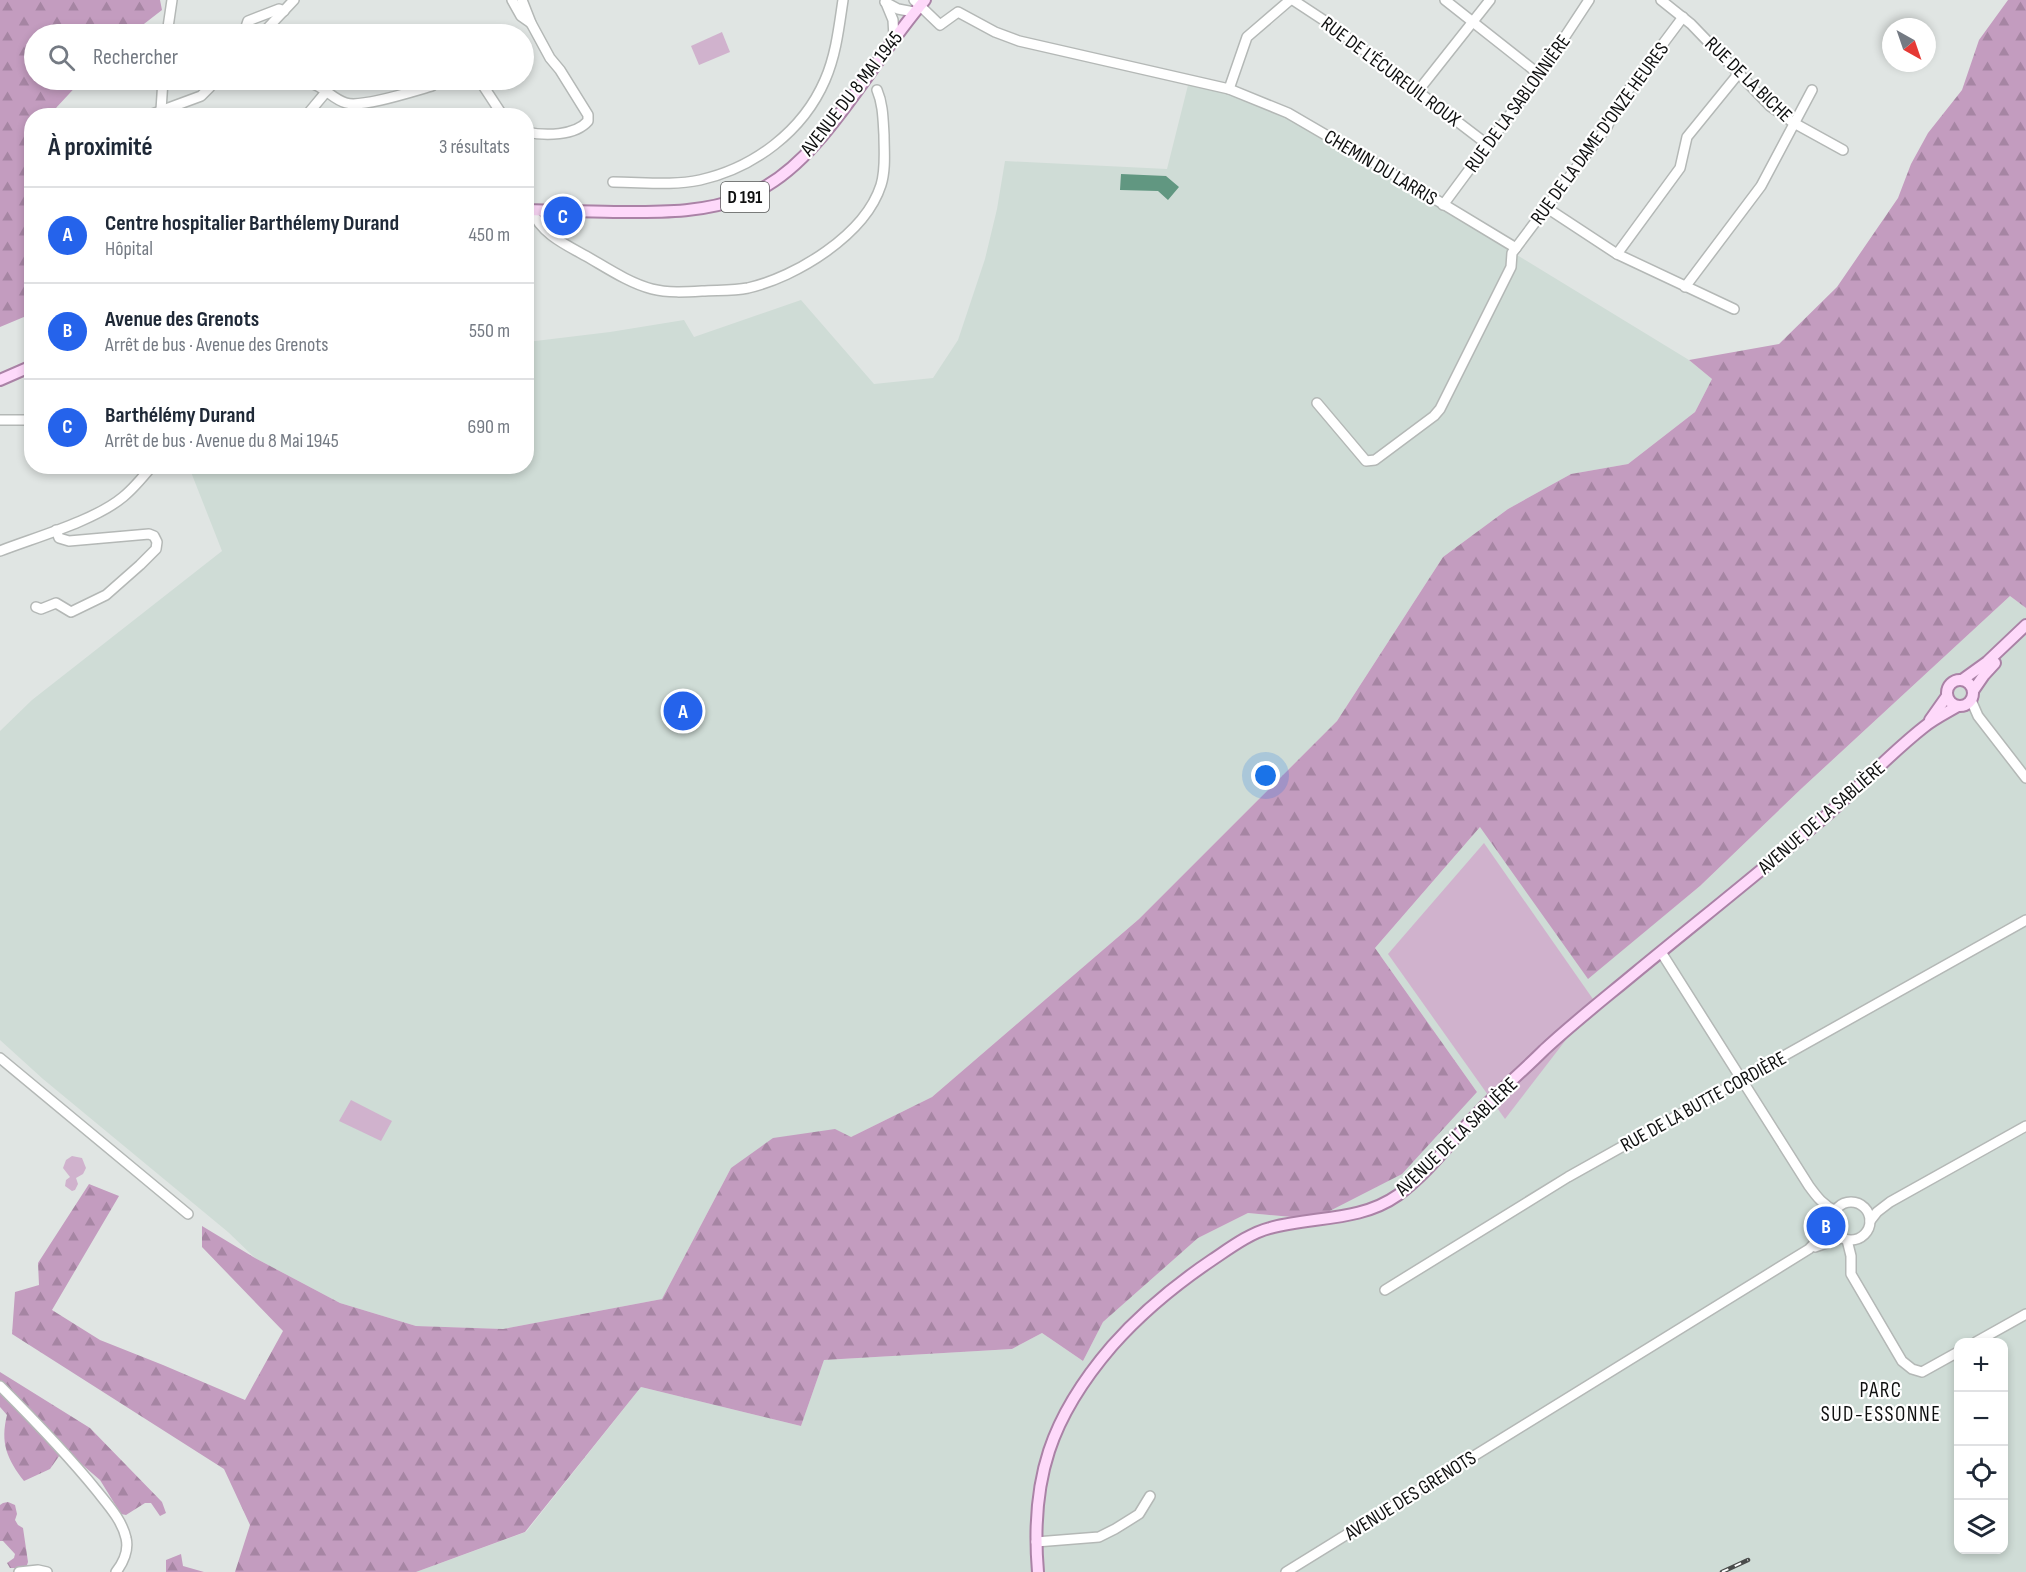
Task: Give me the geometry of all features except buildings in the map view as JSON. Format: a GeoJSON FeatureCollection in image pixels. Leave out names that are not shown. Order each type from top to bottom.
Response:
{"type":"FeatureCollection","features":[{"type":"Feature","properties":{"kind":"main road","name":"AVENUE DU 8 MAI 1945"},"geometry":{"type":"LineString","coordinates":[[534,210],[663,212],[716,206],[744,197],[766,186],[784,174],[810,149],[864,80],[918,4]]}},
{"type":"Feature","properties":{"kind":"main road"},"geometry":{"type":"LineString","coordinates":[[0,380],[24,370]]}},
{"type":"Feature","properties":{"kind":"main road"},"geometry":{"type":"LineString","coordinates":[[1967,701],[1950,701],[1947,696],[1950,684],[1962,680],[1987,663],[2026,625]]}},
{"type":"Feature","properties":{"kind":"main road"},"geometry":{"type":"LineString","coordinates":[[1967,701],[1984,675],[2026,635]]}},
{"type":"Feature","properties":{"kind":"main road"},"geometry":{"type":"LineString","coordinates":[[1962,680],[1969,684],[1967,701]]}},
{"type":"Feature","properties":{"kind":"main road","name":"AVENUE DE LA SABLIÈRE"},"geometry":{"type":"LineString","coordinates":[[1038,1572],[1035,1516],[1039,1486],[1060,1421],[1094,1368],[1148,1310],[1176,1285],[1232,1246],[1266,1229],[1295,1222],[1349,1216],[1364,1212],[1396,1197],[1412,1184],[1478,1113],[1562,1033],[1823,819],[1926,725],[1947,696]]}},
{"type":"Feature","properties":{"kind":"main road","name":"AVENUE DE LA SABLIÈRE"},"geometry":{"type":"LineString","coordinates":[[1926,725],[1967,701]]}},
{"type":"Feature","properties":{"kind":"street"},"geometry":{"type":"LineString","coordinates":[[168,24],[172,0]]}},
{"type":"Feature","properties":{"kind":"street"},"geometry":{"type":"LineString","coordinates":[[272,24],[294,0]]}},
{"type":"Feature","properties":{"kind":"street"},"geometry":{"type":"LineString","coordinates":[[512,0],[521,16],[531,23]]}},
{"type":"Feature","properties":{"kind":"street"},"geometry":{"type":"LineString","coordinates":[[522,0],[531,23]]}},
{"type":"Feature","properties":{"kind":"street"},"geometry":{"type":"LineString","coordinates":[[613,182],[673,183],[699,180],[723,174],[769,149],[804,115],[825,80],[838,34],[843,0]]}},
{"type":"Feature","properties":{"kind":"street"},"geometry":{"type":"LineString","coordinates":[[1229,89],[1247,37],[1292,0]]}},
{"type":"Feature","properties":{"kind":"street","name":"RUE DE L'ÉCUREUIL ROUX"},"geometry":{"type":"LineString","coordinates":[[1292,0],[1331,25],[1488,145]]}},
{"type":"Feature","properties":{"kind":"street"},"geometry":{"type":"LineString","coordinates":[[1445,0],[1540,75]]}},
{"type":"Feature","properties":{"kind":"street"},"geometry":{"type":"LineString","coordinates":[[1418,91],[1490,0]]}},
{"type":"Feature","properties":{"kind":"street","name":"RUE DE LA SABLONNIÈRE"},"geometry":{"type":"LineString","coordinates":[[1443,205],[1540,75],[1589,0]]}},
{"type":"Feature","properties":{"kind":"street","name":"RUE DE LA BICHE"},"geometry":{"type":"LineString","coordinates":[[1661,0],[1683,17],[1770,106],[1794,123],[1843,150]]}},
{"type":"Feature","properties":{"kind":"street"},"geometry":{"type":"LineString","coordinates":[[885,2],[898,9],[918,4]]}},
{"type":"Feature","properties":{"kind":"street"},"geometry":{"type":"LineString","coordinates":[[885,2],[893,20],[894,37]]}},
{"type":"Feature","properties":{"kind":"street","name":"CHEMIN DU LARRIS"},"geometry":{"type":"LineString","coordinates":[[918,4],[940,25],[958,12],[995,32],[1019,41],[1229,89],[1295,116],[1516,248]]}},
{"type":"Feature","properties":{"kind":"street"},"geometry":{"type":"LineString","coordinates":[[247,24],[248,21],[279,9],[284,11]]}},
{"type":"Feature","properties":{"kind":"street","name":"RUE DE LA DAME D'ONZE HEURES"},"geometry":{"type":"LineString","coordinates":[[1516,248],[1607,127],[1618,104],[1683,17]]}},
{"type":"Feature","properties":{"kind":"street"},"geometry":{"type":"LineString","coordinates":[[534,29],[550,58],[588,115],[588,121],[578,129],[549,134],[534,133]]}},
{"type":"Feature","properties":{"kind":"street"},"geometry":{"type":"LineString","coordinates":[[1617,254],[1680,168],[1687,137],[1739,73]]}},
{"type":"Feature","properties":{"kind":"street"},"geometry":{"type":"LineString","coordinates":[[161,108],[162,90]]}},
{"type":"Feature","properties":{"kind":"street"},"geometry":{"type":"LineString","coordinates":[[167,108],[201,96],[207,90]]}},
{"type":"Feature","properties":{"kind":"street"},"geometry":{"type":"LineString","coordinates":[[324,90],[348,104],[415,90]]}},
{"type":"Feature","properties":{"kind":"street"},"geometry":{"type":"LineString","coordinates":[[486,90],[498,108]]}},
{"type":"Feature","properties":{"kind":"street"},"geometry":{"type":"LineString","coordinates":[[534,217],[551,235],[625,278],[651,289],[687,292],[748,288],[818,258],[839,242],[872,203],[880,185],[885,160],[882,110],[877,90]]}},
{"type":"Feature","properties":{"kind":"street"},"geometry":{"type":"LineString","coordinates":[[1685,288],[1761,186],[1812,90]]}},
{"type":"Feature","properties":{"kind":"street"},"geometry":{"type":"LineString","coordinates":[[313,108],[326,92]]}},
{"type":"Feature","properties":{"kind":"street"},"geometry":{"type":"LineString","coordinates":[[1547,208],[1617,254],[1685,288],[1734,309]]}},
{"type":"Feature","properties":{"kind":"street"},"geometry":{"type":"LineString","coordinates":[[1317,403],[1366,461],[1375,460],[1434,417],[1511,267],[1512,253],[1516,248]]}},
{"type":"Feature","properties":{"kind":"street"},"geometry":{"type":"LineString","coordinates":[[0,420],[24,420]]}},
{"type":"Feature","properties":{"kind":"street"},"geometry":{"type":"LineString","coordinates":[[0,551],[102,510],[122,498],[146,474]]}},
{"type":"Feature","properties":{"kind":"street"},"geometry":{"type":"LineString","coordinates":[[36,607],[41,609],[56,603],[71,612],[98,600],[156,549],[157,542],[154,536],[148,534],[69,541],[58,538],[56,530]]}},
{"type":"Feature","properties":{"kind":"street"},"geometry":{"type":"LineString","coordinates":[[1967,701],[2026,778]]}},
{"type":"Feature","properties":{"kind":"street","name":"RUE DE LA BUTTE CORDIÈRE"},"geometry":{"type":"LineString","coordinates":[[1385,1290],[1568,1177],[2026,920]]}},
{"type":"Feature","properties":{"kind":"street"},"geometry":{"type":"LineString","coordinates":[[1660,952],[1819,1199],[1827,1208],[1836,1211]]}},
{"type":"Feature","properties":{"kind":"street"},"geometry":{"type":"LineString","coordinates":[[0,1058],[188,1214]]}},
{"type":"Feature","properties":{"kind":"street"},"geometry":{"type":"LineString","coordinates":[[1851,1256],[1870,1221],[1890,1202],[2026,1126]]}},
{"type":"Feature","properties":{"kind":"street"},"geometry":{"type":"LineString","coordinates":[[1890,1202],[1862,1206],[1850,1203],[1844,1204],[1836,1211],[1833,1224],[1835,1231],[1844,1239],[1851,1256],[1851,1274],[1902,1361],[1912,1369],[1922,1372],[1954,1355]]}},
{"type":"Feature","properties":{"kind":"street"},"geometry":{"type":"LineString","coordinates":[[1862,1206],[1869,1215],[1870,1221]]}},
{"type":"Feature","properties":{"kind":"street","name":"AVENUE DES GRENOTS"},"geometry":{"type":"LineString","coordinates":[[1286,1572],[1809,1249],[1833,1224]]}},
{"type":"Feature","properties":{"kind":"street"},"geometry":{"type":"LineString","coordinates":[[1844,1239],[1862,1237]]}},
{"type":"Feature","properties":{"kind":"street","name":"AVENUE DES GRENOTS"},"geometry":{"type":"LineString","coordinates":[[1809,1249],[1844,1239]]}},
{"type":"Feature","properties":{"kind":"street"},"geometry":{"type":"LineString","coordinates":[[1983,1338],[2026,1314]]}},
{"type":"Feature","properties":{"kind":"street"},"geometry":{"type":"LineString","coordinates":[[0,1386],[70,1459],[109,1506],[126,1539],[123,1562],[116,1572]]}},
{"type":"Feature","properties":{"kind":"street"},"geometry":{"type":"LineString","coordinates":[[1035,1542],[1099,1537],[1139,1514],[1150,1496]]}},
{"type":"Feature","properties":{"kind":"street"},"geometry":{"type":"LineString","coordinates":[[18,1572],[38,1570],[47,1572]]}},
{"type":"Feature","properties":{"kind":"shaded area"},"geometry":{"type":"Polygon","coordinates":[[[722,32],[730,52],[699,65],[691,46],[722,32]]]}},
{"type":"Feature","properties":{"kind":"shaded area"},"geometry":{"type":"Polygon","coordinates":[[[1188,85],[1232,95],[1291,119],[1322,136],[1689,360],[1712,379],[1695,412],[1628,464],[1571,474],[1508,509],[1443,557],[1337,721],[1139,919],[932,1097],[851,1137],[731,1168],[662,1299],[503,1329],[416,1326],[340,1303],[255,1258],[228,1232],[43,1079],[0,1040],[0,731],[32,700],[222,551],[192,474],[534,474],[534,341],[684,320],[694,337],[801,300],[874,384],[933,378],[958,340],[985,259],[1005,161],[1167,169],[1188,85]]]}},
{"type":"Feature","properties":{"kind":"shaded area"},"geometry":{"type":"Polygon","coordinates":[[[1121,174],[1166,176],[1179,187],[1168,200],[1158,191],[1120,190],[1121,174]]]}},
{"type":"Feature","properties":{"kind":"shaded area"},"geometry":{"type":"Polygon","coordinates":[[[2010,596],[2026,608],[2026,1572],[416,1572],[526,1532],[641,1387],[801,1426],[824,1360],[1012,1349],[1042,1333],[1083,1361],[1103,1322],[1198,1238],[1248,1213],[1314,1219],[1477,1092],[1375,948],[1481,826],[1588,978],[1700,886],[1801,789],[2010,596]]]}},
{"type":"Feature","properties":{"kind":"shaded area"},"geometry":{"type":"Polygon","coordinates":[[[1484,843],[1595,1002],[1505,1119],[1388,954],[1484,843]]]}},
{"type":"Feature","properties":{"kind":"shaded area"},"geometry":{"type":"Polygon","coordinates":[[[351,1100],[392,1121],[381,1141],[339,1121],[351,1100]]]}},
{"type":"Feature","properties":{"kind":"shaded area"},"geometry":{"type":"Polygon","coordinates":[[[72,1156],[82,1158],[86,1168],[83,1174],[76,1178],[78,1184],[72,1191],[65,1186],[66,1180],[70,1177],[63,1168],[66,1160],[72,1156]]]}},
{"type":"Feature","properties":{"kind":"green space"},"geometry":{"type":"Polygon","coordinates":[[[0,0],[160,0],[162,10],[144,24],[24,24],[24,90],[73,90],[56,108],[24,108],[24,317],[0,327],[0,0]]]}},
{"type":"Feature","properties":{"kind":"green space"},"geometry":{"type":"Polygon","coordinates":[[[2008,0],[2026,0],[2026,608],[2010,596],[1801,789],[1700,886],[1588,979],[1480,827],[1375,948],[1477,1092],[1402,1174],[1314,1219],[1248,1213],[1198,1238],[1103,1322],[1083,1361],[1042,1333],[1012,1349],[824,1360],[801,1426],[641,1387],[525,1532],[416,1572],[235,1572],[250,1525],[224,1469],[12,1334],[15,1292],[39,1285],[38,1263],[89,1184],[119,1196],[52,1310],[100,1340],[245,1400],[283,1331],[202,1247],[202,1226],[255,1258],[340,1303],[416,1326],[503,1329],[662,1299],[731,1168],[773,1138],[835,1129],[851,1137],[932,1097],[1139,919],[1337,721],[1443,557],[1508,509],[1571,474],[1628,464],[1695,412],[1712,379],[1689,360],[1779,344],[1837,287],[1898,198],[1911,164],[1928,133],[1962,90],[1979,40],[2008,0]]]}},
{"type":"Feature","properties":{"kind":"green space"},"geometry":{"type":"Polygon","coordinates":[[[0,1372],[90,1428],[162,1502],[166,1513],[160,1516],[151,1503],[145,1503],[126,1515],[121,1514],[100,1480],[64,1449],[50,1469],[24,1481],[6,1450],[4,1434],[7,1415],[0,1407],[0,1372]]]}},
{"type":"Feature","properties":{"kind":"green space"},"geometry":{"type":"Polygon","coordinates":[[[8,1502],[15,1505],[17,1514],[15,1520],[23,1528],[28,1562],[26,1568],[10,1568],[7,1563],[14,1558],[15,1554],[3,1541],[0,1541],[0,1505],[8,1502]]]}},
{"type":"Feature","properties":{"kind":"green space"},"geometry":{"type":"Polygon","coordinates":[[[181,1554],[183,1566],[204,1572],[166,1572],[166,1560],[181,1554]]]}},
{"type":"Feature","properties":{"kind":"railway"},"geometry":{"type":"LineString","coordinates":[[1722,1572],[1748,1560]]}},
{"type":"Feature","properties":{"kind":"place","name":"Barthélémy Durand"},"geometry":{"type":"Point","coordinates":[563,216]}},
{"type":"Feature","properties":{"kind":"place","name":"Centre hospitalier Barthélemy Durand"},"geometry":{"type":"Point","coordinates":[683,711]}},
{"type":"Feature","properties":{"kind":"place","name":"Avenue des Grenots"},"geometry":{"type":"Point","coordinates":[1826,1226]}},
{"type":"Feature","properties":{"kind":"district","name":"PARC SUD-ESSONNE"},"geometry":{"type":"Point","coordinates":[1881,1402]}}]}
